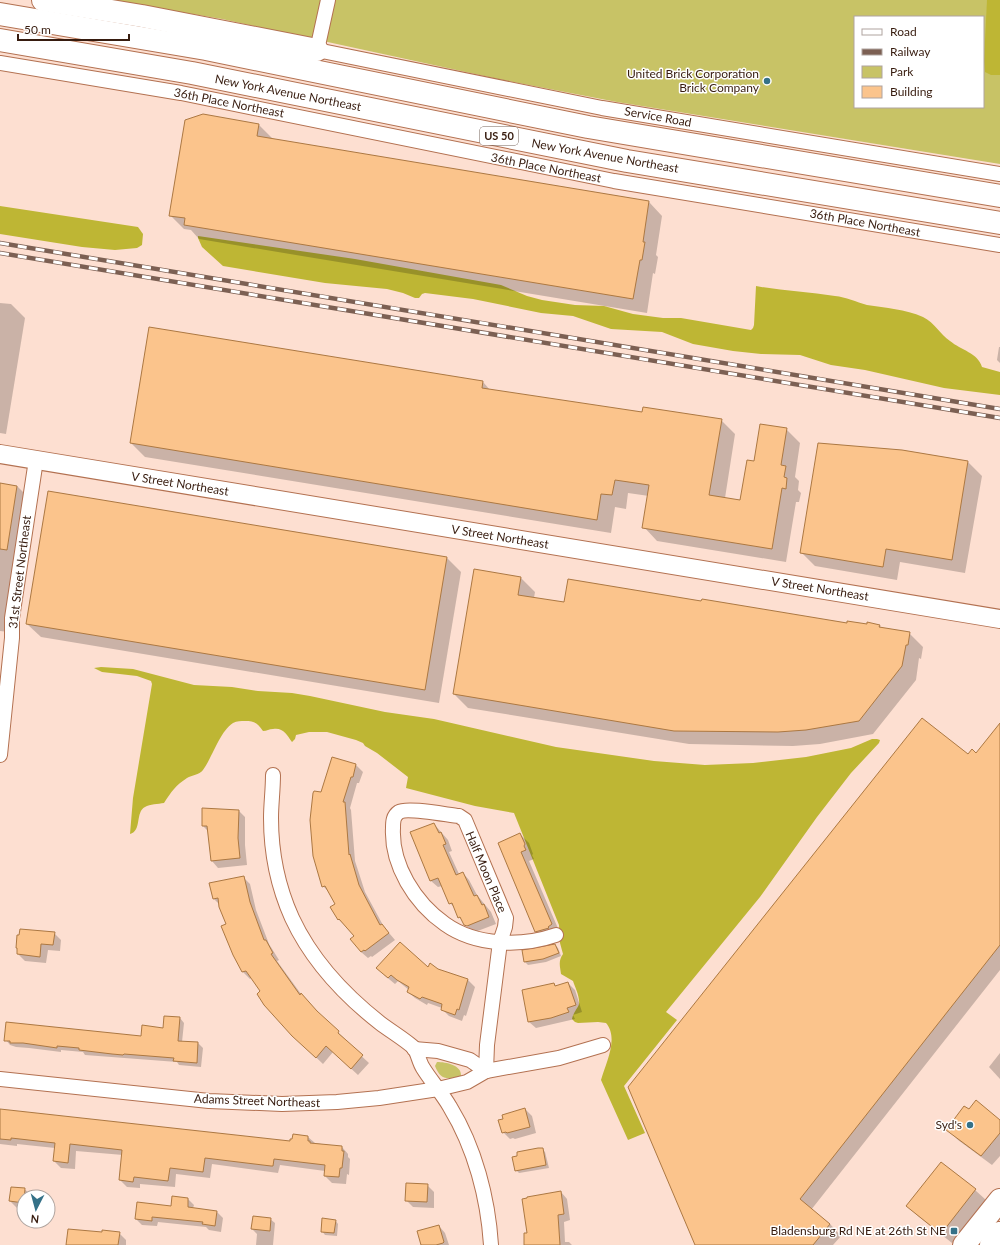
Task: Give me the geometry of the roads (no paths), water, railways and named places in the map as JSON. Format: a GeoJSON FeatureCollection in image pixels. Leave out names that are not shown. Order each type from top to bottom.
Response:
{"type":"FeatureCollection","features":[{"type":"Feature","properties":{"kind":"main road"},"geometry":{"type":"LineString","coordinates":[[43,0],[157,18],[317,50]]}},
{"type":"Feature","properties":{"kind":"main road","name":"US 50"},"geometry":{"type":"LineString","coordinates":[[0,14],[206,49],[588,127],[1000,196]]}},
{"type":"Feature","properties":{"kind":"main road","name":"New York Avenue Northeast"},"geometry":{"type":"LineString","coordinates":[[0,40],[192,73],[627,161],[1000,223]]}},
{"type":"Feature","properties":{"kind":"main road"},"geometry":{"type":"LineString","coordinates":[[966,1244],[1000,1200]]}},
{"type":"Feature","properties":{"kind":"main road"},"geometry":{"type":"LineString","coordinates":[[991,1245],[1000,1233]]}},
{"type":"Feature","properties":{"kind":"street"},"geometry":{"type":"LineString","coordinates":[[317,50],[328,0]]}},
{"type":"Feature","properties":{"kind":"street","name":"Service Road"},"geometry":{"type":"LineString","coordinates":[[317,50],[602,108],[1000,174]]}},
{"type":"Feature","properties":{"kind":"street","name":"36th Place Northeast"},"geometry":{"type":"LineString","coordinates":[[0,63],[194,95],[587,176],[1000,245]]}},
{"type":"Feature","properties":{"kind":"street","name":"V Street Northeast"},"geometry":{"type":"LineString","coordinates":[[0,454],[1000,619]]}},
{"type":"Feature","properties":{"kind":"street","name":"31st Street Northeast"},"geometry":{"type":"LineString","coordinates":[[0,755],[12,638],[12,618],[36,460]]}},
{"type":"Feature","properties":{"kind":"street"},"geometry":{"type":"LineString","coordinates":[[273,776],[271,818],[274,858],[283,893],[291,916],[313,955],[334,982],[380,1024],[414,1049],[422,1067],[452,1110],[463,1133],[476,1167],[486,1202],[491,1245]]}},
{"type":"Feature","properties":{"kind":"street","name":"Half Moon Place"},"geometry":{"type":"LineString","coordinates":[[486,1071],[487,1046],[500,942],[505,927],[506,918],[465,820],[459,816],[405,810],[399,812],[393,820],[392,834],[396,854],[403,874],[414,893],[427,910],[445,925],[466,935],[484,940],[500,942],[534,941],[556,935]]}},
{"type":"Feature","properties":{"kind":"street","name":"Adams Street Northeast"},"geometry":{"type":"LineString","coordinates":[[0,1079],[209,1101],[282,1104],[337,1102],[379,1098],[438,1089],[467,1082],[486,1071],[559,1058],[602,1045]]}},
{"type":"Feature","properties":{"kind":"street"},"geometry":{"type":"LineString","coordinates":[[414,1049],[438,1051],[470,1060],[486,1071]]}},
{"type":"Feature","properties":{"kind":"railway"},"geometry":{"type":"LineString","coordinates":[[0,243],[1000,409]]}},
{"type":"Feature","properties":{"kind":"railway"},"geometry":{"type":"LineString","coordinates":[[0,253],[1000,418]]}},
{"type":"Feature","properties":{"kind":"place","name":"United Brick Corporation Brick Company"},"geometry":{"type":"Point","coordinates":[767,81]}},
{"type":"Feature","properties":{"kind":"place","name":"Syd's"},"geometry":{"type":"Point","coordinates":[970,1125]}},
{"type":"Feature","properties":{"kind":"place","name":"Bladensburg Rd NE at 26th St NE"},"geometry":{"type":"Point","coordinates":[954,1231]}}]}
